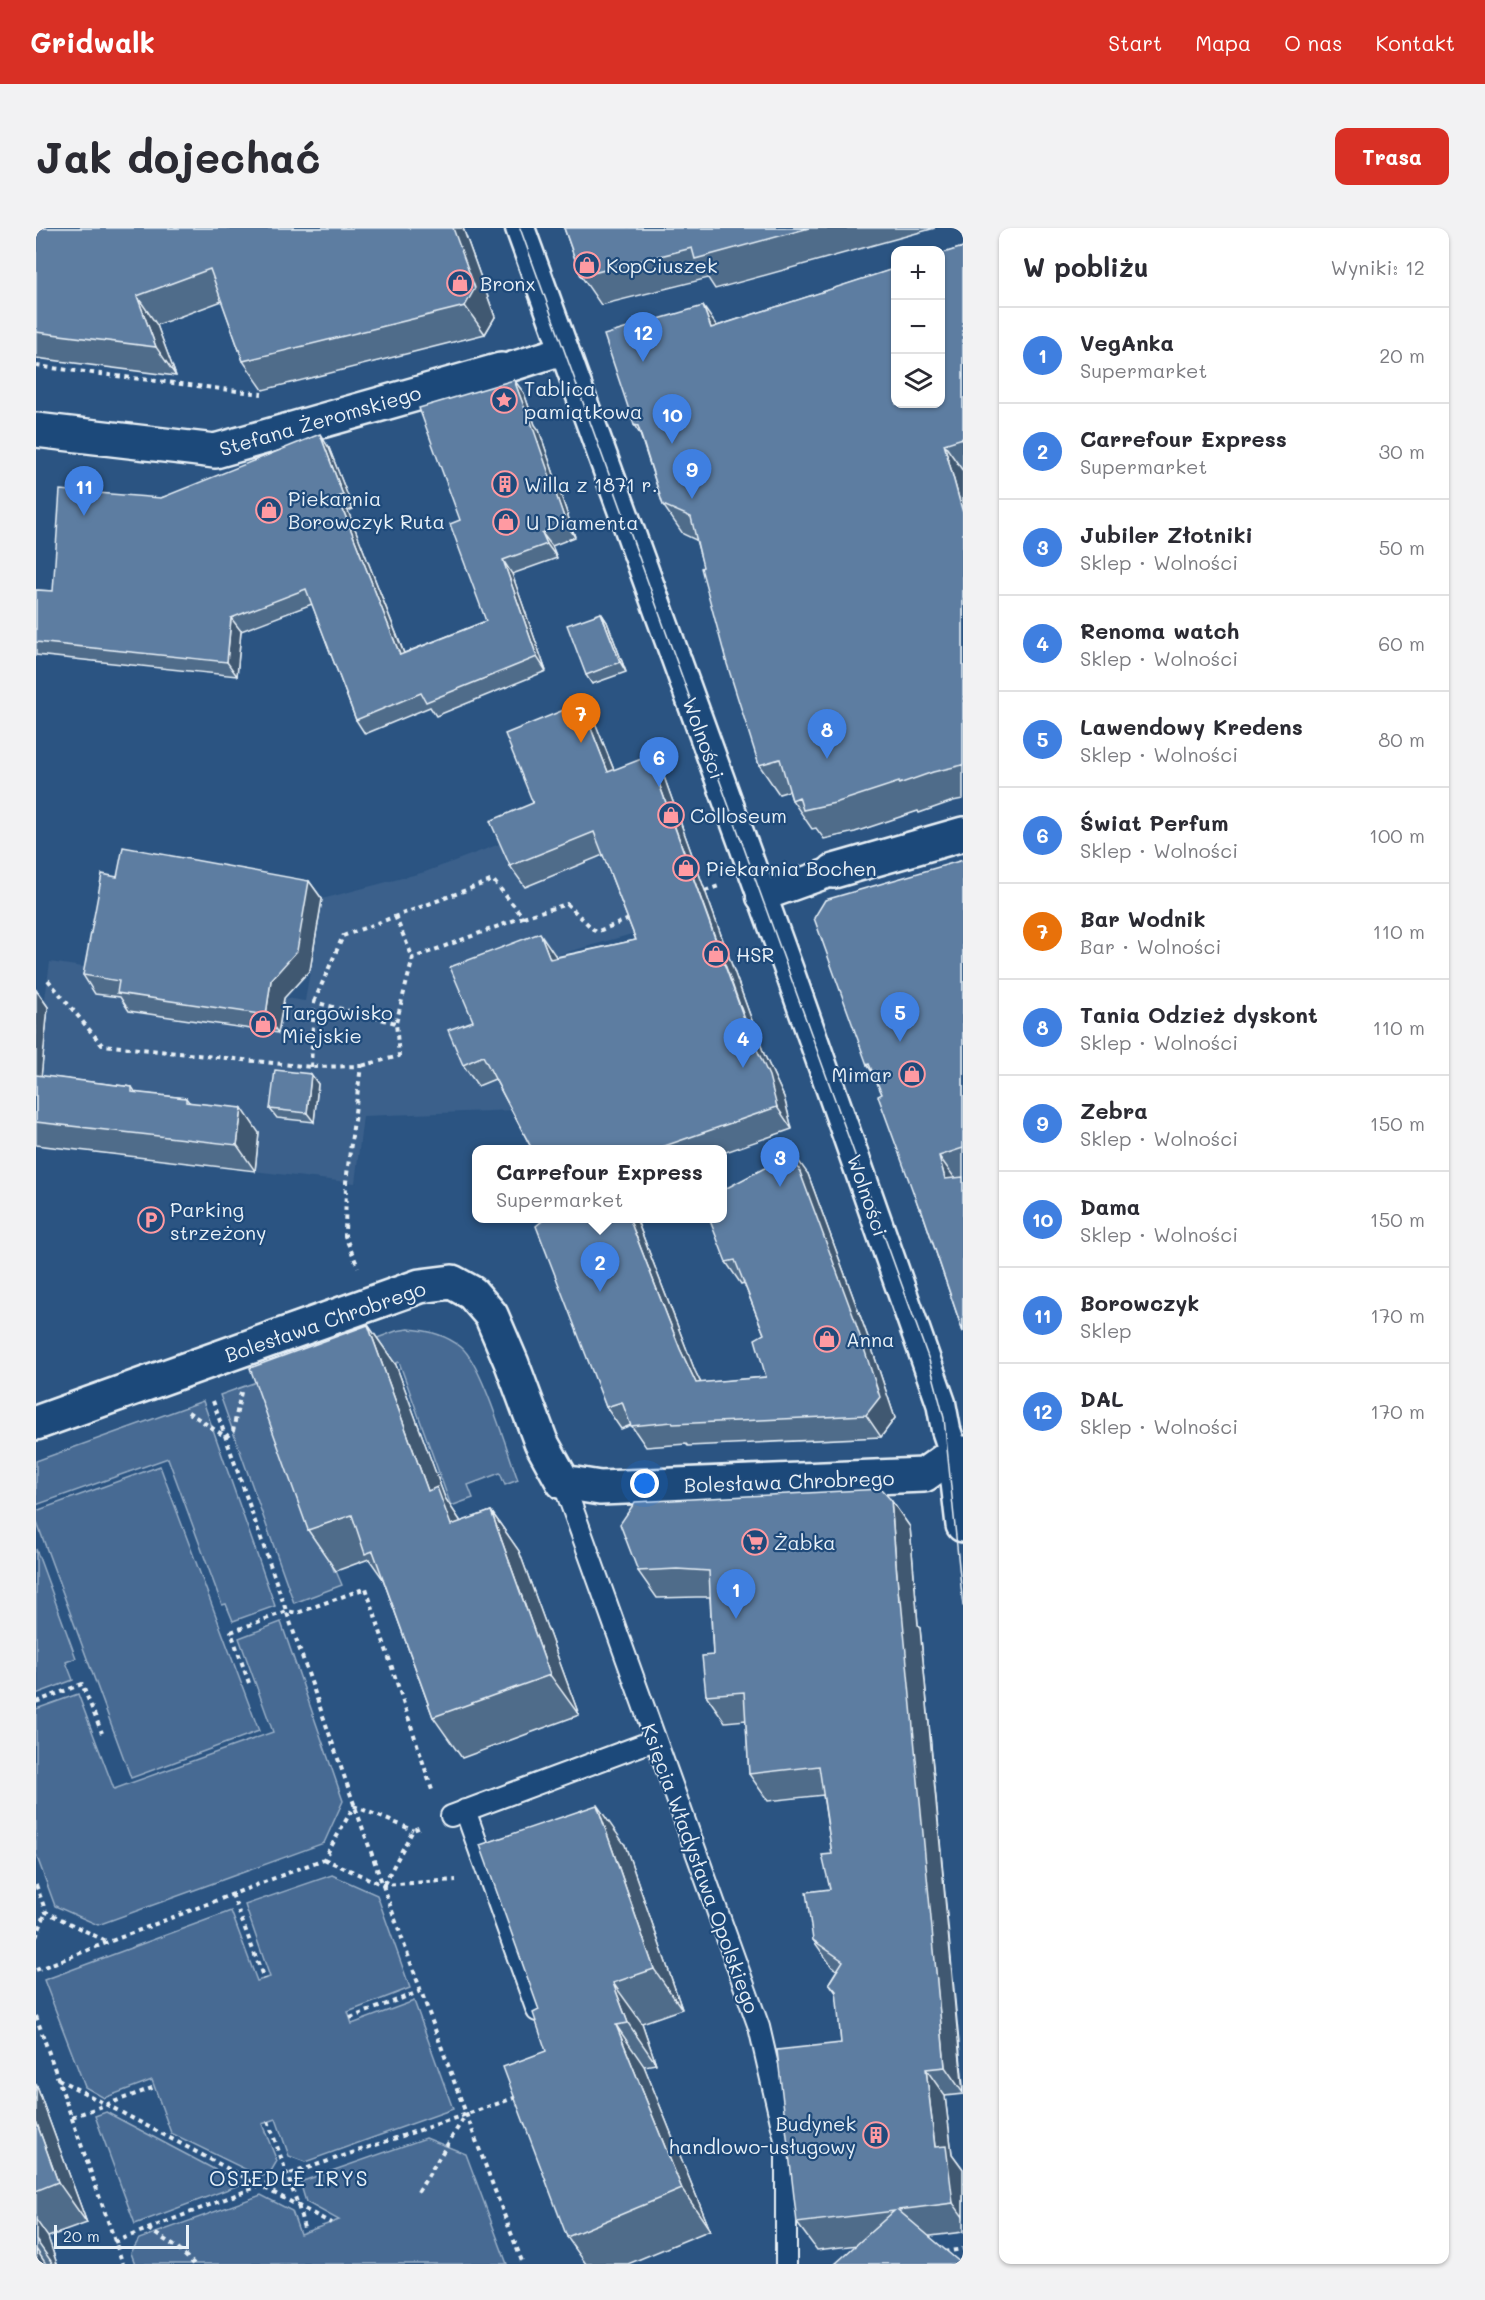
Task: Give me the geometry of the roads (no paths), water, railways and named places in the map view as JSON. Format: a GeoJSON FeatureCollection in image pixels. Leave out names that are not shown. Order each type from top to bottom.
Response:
{"type":"FeatureCollection","features":[{"type":"Feature","properties":{"kind":"street","name":"Wolności"},"geometry":{"type":"LineString","coordinates":[[520,228],[790,973],[941,1403],[946,1430],[959,1454],[963,1525]]}},
{"type":"Feature","properties":{"kind":"street","name":"Stefana Żeromskiego"},"geometry":{"type":"LineString","coordinates":[[36,430],[214,451],[564,350]]}},
{"type":"Feature","properties":{"kind":"street"},"geometry":{"type":"LineString","coordinates":[[761,897],[834,872],[963,834]]}},
{"type":"Feature","properties":{"kind":"street","name":"Bolesława Chrobrego"},"geometry":{"type":"LineString","coordinates":[[36,1423],[420,1286],[452,1282],[472,1293],[491,1315],[541,1442],[563,1482],[610,1488],[924,1475],[948,1458],[959,1454]]}},
{"type":"Feature","properties":{"kind":"lane","name":"Księcia Władysława Opolskiego"},"geometry":{"type":"LineString","coordinates":[[563,1482],[759,2027],[786,2144],[786,2264]]}},
{"type":"Feature","properties":{"kind":"lane"},"geometry":{"type":"LineString","coordinates":[[537,2011],[489,1877],[458,1813],[655,1740]]}},
{"type":"Feature","properties":{"kind":"tram line"},"geometry":{"type":"LineString","coordinates":[[520,228],[929,1360],[944,1418],[963,1606]]}},
{"type":"Feature","properties":{"kind":"place","name":"KopCiuszek"},"geometry":{"type":"Point","coordinates":[587,265]}},
{"type":"Feature","properties":{"kind":"place","name":"Bronx"},"geometry":{"type":"Point","coordinates":[460,283]}},
{"type":"Feature","properties":{"kind":"place","name":"DAL"},"geometry":{"type":"Point","coordinates":[643,362]}},
{"type":"Feature","properties":{"kind":"place","name":"Tablica pamiątkowa"},"geometry":{"type":"Point","coordinates":[504,400]}},
{"type":"Feature","properties":{"kind":"place","name":"Dama"},"geometry":{"type":"Point","coordinates":[672,444]}},
{"type":"Feature","properties":{"kind":"place","name":"Willa z 1871 r."},"geometry":{"type":"Point","coordinates":[505,484]}},
{"type":"Feature","properties":{"kind":"place","name":"Zebra"},"geometry":{"type":"Point","coordinates":[692,499]}},
{"type":"Feature","properties":{"kind":"place","name":"Piekarnia Borowczyk Ruta"},"geometry":{"type":"Point","coordinates":[269,510]}},
{"type":"Feature","properties":{"kind":"place","name":"Borowczyk"},"geometry":{"type":"Point","coordinates":[84,516]}},
{"type":"Feature","properties":{"kind":"place","name":"U Diamenta"},"geometry":{"type":"Point","coordinates":[506,522]}},
{"type":"Feature","properties":{"kind":"place","name":"Bar Wodnik"},"geometry":{"type":"Point","coordinates":[581,743]}},
{"type":"Feature","properties":{"kind":"place","name":"Tania Odzież dyskont"},"geometry":{"type":"Point","coordinates":[827,759]}},
{"type":"Feature","properties":{"kind":"place","name":"Świat Perfum"},"geometry":{"type":"Point","coordinates":[659,787]}},
{"type":"Feature","properties":{"kind":"place","name":"Colloseum"},"geometry":{"type":"Point","coordinates":[671,815]}},
{"type":"Feature","properties":{"kind":"place","name":"Piekarnia Bochen"},"geometry":{"type":"Point","coordinates":[686,868]}},
{"type":"Feature","properties":{"kind":"place","name":"HSR"},"geometry":{"type":"Point","coordinates":[716,954]}},
{"type":"Feature","properties":{"kind":"place","name":"Targowisko Miejskie"},"geometry":{"type":"Point","coordinates":[263,1024]}},
{"type":"Feature","properties":{"kind":"place","name":"Lawendowy Kredens"},"geometry":{"type":"Point","coordinates":[900,1042]}},
{"type":"Feature","properties":{"kind":"place","name":"Renoma watch"},"geometry":{"type":"Point","coordinates":[743,1068]}},
{"type":"Feature","properties":{"kind":"place","name":"Mimar"},"geometry":{"type":"Point","coordinates":[912,1074]}},
{"type":"Feature","properties":{"kind":"place","name":"Jubiler Złotniki"},"geometry":{"type":"Point","coordinates":[780,1187]}},
{"type":"Feature","properties":{"kind":"place","name":"Parking strzeżony"},"geometry":{"type":"Point","coordinates":[151,1220]}},
{"type":"Feature","properties":{"kind":"place","name":"Carrefour Express"},"geometry":{"type":"Point","coordinates":[600,1292]}},
{"type":"Feature","properties":{"kind":"place","name":"Anna"},"geometry":{"type":"Point","coordinates":[827,1339]}},
{"type":"Feature","properties":{"kind":"place","name":"Żabka"},"geometry":{"type":"Point","coordinates":[755,1542]}},
{"type":"Feature","properties":{"kind":"place","name":"VegAnka"},"geometry":{"type":"Point","coordinates":[736,1619]}},
{"type":"Feature","properties":{"kind":"place","name":"Budynek handlowo-usługowy"},"geometry":{"type":"Point","coordinates":[876,2135]}},
{"type":"Feature","properties":{"kind":"district","name":"OSIEDLE IRYS"},"geometry":{"type":"Point","coordinates":[289,2177]}}]}
